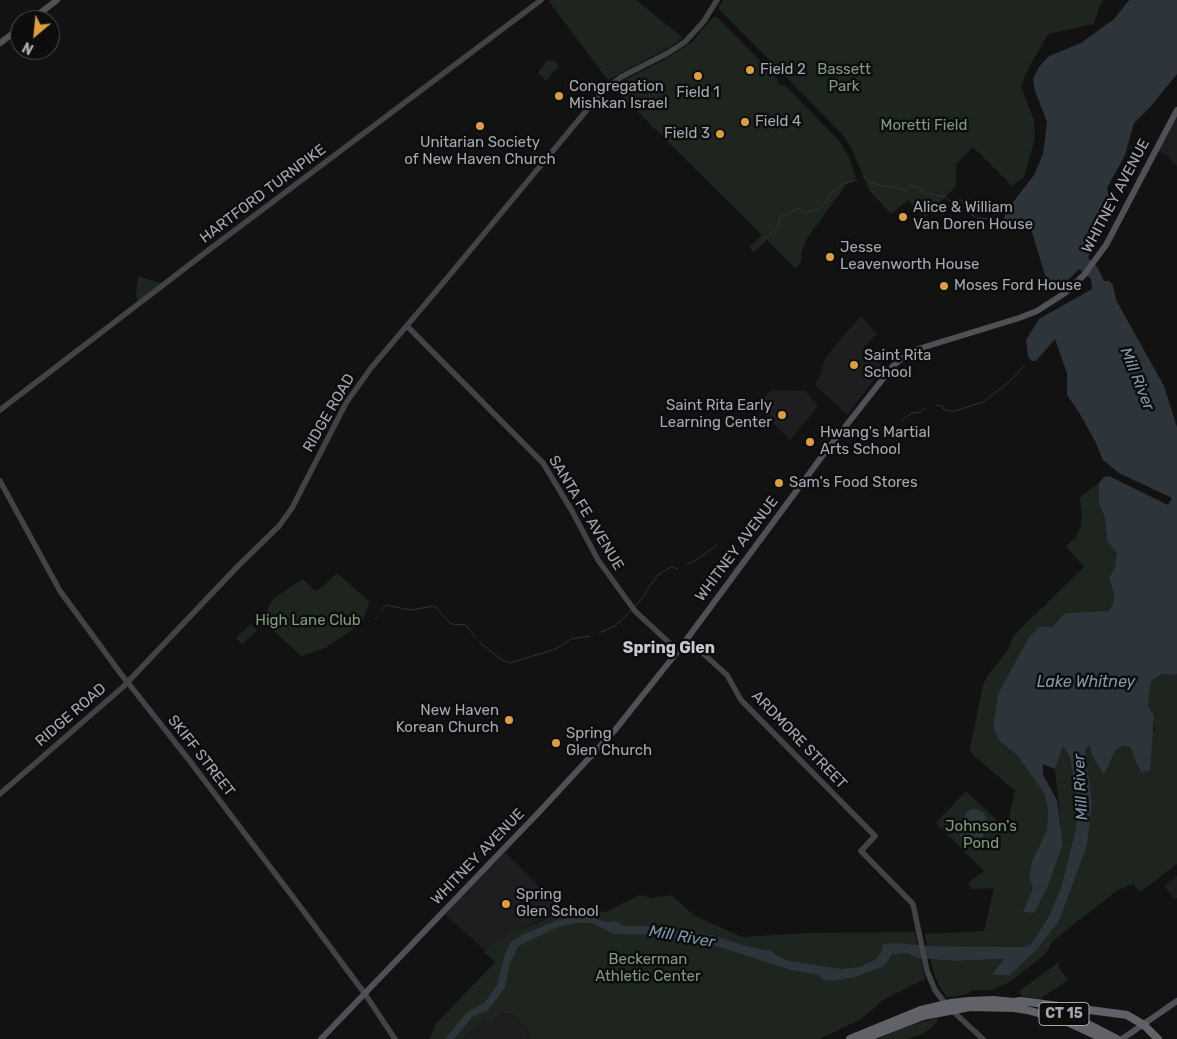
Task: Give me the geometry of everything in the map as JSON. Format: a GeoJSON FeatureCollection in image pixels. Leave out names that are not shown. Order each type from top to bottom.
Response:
{"type":"FeatureCollection","features":[{"type":"Feature","properties":{"kind":"highway","name":"CT 15"},"geometry":{"type":"LineString","coordinates":[[850,1039],[951,1003],[993,1000],[1057,1012],[1076,1018],[1111,1038]]}},
{"type":"Feature","properties":{"kind":"highway"},"geometry":{"type":"LineString","coordinates":[[1014,1005],[1021,1001],[1120,1014],[1144,1025],[1158,1039]]}},
{"type":"Feature","properties":{"kind":"highway","name":"CT 15"},"geometry":{"type":"LineString","coordinates":[[864,1039],[922,1013]]}},
{"type":"Feature","properties":{"kind":"main road"},"geometry":{"type":"LineString","coordinates":[[44,10],[57,0]]}},
{"type":"Feature","properties":{"kind":"main road","name":"HARTFORD TURNPIKE"},"geometry":{"type":"LineString","coordinates":[[0,410],[541,0]]}},
{"type":"Feature","properties":{"kind":"main road","name":"RIDGE ROAD"},"geometry":{"type":"LineString","coordinates":[[0,794],[128,682],[280,525],[292,508],[350,395],[371,368],[601,93],[621,77],[685,42],[704,22],[717,0]]}},
{"type":"Feature","properties":{"kind":"main road","name":"WHITNEY AVENUE"},"geometry":{"type":"LineString","coordinates":[[321,1039],[604,742],[678,651],[823,455],[899,360],[918,349],[1037,311],[1065,293],[1084,275],[1106,245],[1177,110]]}},
{"type":"Feature","properties":{"kind":"main road","name":"SANTA FE AVENUE"},"geometry":{"type":"LineString","coordinates":[[407,326],[543,463],[572,511],[598,560],[635,611],[678,651]]}},
{"type":"Feature","properties":{"kind":"main road","name":"SKIFF STREET"},"geometry":{"type":"LineString","coordinates":[[0,481],[57,585],[128,682],[365,994],[395,1039]]}},
{"type":"Feature","properties":{"kind":"main road","name":"ARDMORE STREET"},"geometry":{"type":"LineString","coordinates":[[687,638],[726,675],[741,700],[875,836],[861,851],[910,900],[914,908],[931,980],[940,997],[983,1039]]}},
{"type":"Feature","properties":{"kind":"main road"},"geometry":{"type":"LineString","coordinates":[[1122,1039],[1177,1001]]}},
{"type":"Feature","properties":{"kind":"shaded area"},"geometry":{"type":"Polygon","coordinates":[[[1177,116],[1177,166],[1165,154],[1158,152],[1177,116]]]}},
{"type":"Feature","properties":{"kind":"shaded area","name":"Saint Rita School"},"geometry":{"type":"Polygon","coordinates":[[[861,316],[877,334],[864,347],[885,366],[847,415],[815,383],[822,372],[823,363],[832,349],[861,316]]]}},
{"type":"Feature","properties":{"kind":"shaded area"},"geometry":{"type":"Polygon","coordinates":[[[772,390],[806,391],[818,406],[790,440],[755,406],[772,390]]]}},
{"type":"Feature","properties":{"kind":"shaded area","name":"Spring Glen School"},"geometry":{"type":"Polygon","coordinates":[[[504,853],[562,910],[524,928],[492,957],[445,914],[504,853]]]}},
{"type":"Feature","properties":{"kind":"shaded area"},"geometry":{"type":"Polygon","coordinates":[[[1177,876],[1177,898],[1174,899],[1164,886],[1177,876]]]}},
{"type":"Feature","properties":{"kind":"shaded area"},"geometry":{"type":"Polygon","coordinates":[[[511,1013],[531,1034],[526,1039],[463,1039],[485,1019],[491,1023],[499,1014],[511,1013]]]}},
{"type":"Feature","properties":{"kind":"green space"},"geometry":{"type":"Polygon","coordinates":[[[551,0],[636,0],[683,38],[670,47],[608,80],[549,2],[551,0]]]}},
{"type":"Feature","properties":{"kind":"green space","name":"Moretti Field"},"geometry":{"type":"Polygon","coordinates":[[[723,0],[1104,0],[1100,5],[1094,24],[1048,34],[1027,71],[1021,87],[1034,120],[1035,139],[1024,177],[1012,186],[973,147],[956,164],[956,186],[925,217],[908,200],[891,214],[869,190],[852,149],[843,135],[718,8],[723,0]]]}},
{"type":"Feature","properties":{"kind":"green space","name":"Bassett Park"},"geometry":{"type":"Polygon","coordinates":[[[713,17],[717,17],[777,78],[778,84],[786,86],[840,142],[849,157],[856,178],[846,185],[806,240],[801,254],[802,260],[796,269],[767,240],[754,252],[749,247],[762,235],[614,88],[621,82],[662,61],[692,42],[713,17]]]}},
{"type":"Feature","properties":{"kind":"green space"},"geometry":{"type":"Polygon","coordinates":[[[547,61],[556,61],[559,68],[546,81],[538,72],[547,61]]]}},
{"type":"Feature","properties":{"kind":"green space"},"geometry":{"type":"Polygon","coordinates":[[[138,276],[161,283],[139,301],[136,296],[138,276]]]}},
{"type":"Feature","properties":{"kind":"green space"},"geometry":{"type":"Polygon","coordinates":[[[1099,483],[1099,504],[1105,518],[1107,541],[1117,553],[1115,567],[1109,578],[1114,593],[1113,604],[1109,611],[1065,613],[1052,627],[1040,627],[998,694],[993,726],[999,740],[1018,755],[1044,793],[1048,810],[1047,830],[1032,861],[1029,878],[1033,888],[1024,912],[1034,913],[1048,886],[1063,844],[1055,769],[1063,745],[1070,756],[1077,798],[1076,828],[1061,888],[1048,918],[1031,944],[1024,947],[927,946],[925,934],[984,931],[994,888],[971,889],[968,883],[984,871],[936,823],[966,791],[1006,829],[1015,791],[971,753],[970,749],[983,685],[988,675],[1008,650],[1013,636],[1084,567],[1066,546],[1076,537],[1081,525],[1080,497],[1099,483]]]}},
{"type":"Feature","properties":{"kind":"green space","name":"High Lane Club"},"geometry":{"type":"Polygon","coordinates":[[[337,573],[370,602],[361,624],[325,648],[301,656],[262,620],[273,599],[303,579],[315,591],[337,573]]]}},
{"type":"Feature","properties":{"kind":"green space"},"geometry":{"type":"Polygon","coordinates":[[[251,624],[257,631],[242,644],[236,638],[251,624]]]}},
{"type":"Feature","properties":{"kind":"green space"},"geometry":{"type":"Polygon","coordinates":[[[1162,674],[1177,674],[1177,864],[1140,892],[1133,884],[1118,890],[1065,931],[1050,944],[1050,948],[1043,956],[1011,981],[993,990],[973,990],[964,995],[947,997],[939,986],[930,958],[955,961],[1005,959],[1010,975],[1059,921],[1087,846],[1092,802],[1085,749],[1090,746],[1104,774],[1115,751],[1122,746],[1129,747],[1134,755],[1154,730],[1154,715],[1148,706],[1151,681],[1162,674]]]}},
{"type":"Feature","properties":{"kind":"green space","name":"Beckerman Athletic Center"},"geometry":{"type":"Polygon","coordinates":[[[640,895],[651,898],[671,895],[695,916],[742,937],[810,933],[915,932],[925,979],[883,1000],[860,1020],[819,1039],[527,1039],[531,1034],[511,1013],[505,1013],[499,1014],[491,1023],[485,1019],[463,1039],[430,1039],[435,1025],[495,962],[484,952],[506,936],[563,912],[605,912],[640,895]]]}},
{"type":"Feature","properties":{"kind":"green space"},"geometry":{"type":"Polygon","coordinates":[[[1059,962],[1059,968],[1068,980],[1040,999],[1022,996],[1019,991],[1059,962]]]}},
{"type":"Feature","properties":{"kind":"green space"},"geometry":{"type":"Polygon","coordinates":[[[937,1018],[938,1022],[923,1034],[908,1039],[878,1039],[905,1027],[937,1018]]]}},
{"type":"Feature","properties":{"kind":"water","name":"Lake Whitney"},"geometry":{"type":"Polygon","coordinates":[[[1129,0],[1177,0],[1177,74],[1152,105],[1134,123],[1125,155],[1107,188],[1111,207],[1088,258],[1098,268],[1104,281],[1109,281],[1113,285],[1116,300],[1164,386],[1177,427],[1177,674],[1162,674],[1151,681],[1148,706],[1154,715],[1150,770],[1141,773],[1130,747],[1122,746],[1115,751],[1104,775],[1092,755],[1090,746],[1085,749],[1092,802],[1087,846],[1059,921],[1037,949],[1010,975],[992,975],[1004,959],[955,961],[918,958],[906,953],[892,954],[884,966],[855,977],[833,981],[824,980],[819,975],[791,970],[710,944],[653,935],[614,934],[591,923],[575,923],[558,927],[518,946],[509,966],[505,988],[488,1010],[472,1017],[454,1039],[445,1039],[467,1012],[484,1003],[491,994],[497,985],[505,954],[511,942],[522,935],[558,920],[576,917],[592,917],[606,922],[616,921],[623,926],[653,926],[712,935],[742,945],[771,950],[774,954],[789,961],[841,969],[859,967],[875,960],[881,953],[883,944],[1024,947],[1031,944],[1048,918],[1061,888],[1076,828],[1077,798],[1070,757],[1063,746],[1055,769],[1043,764],[1043,775],[1057,800],[1063,844],[1048,886],[1034,913],[1023,912],[1033,888],[1029,878],[1032,861],[1047,830],[1048,810],[1044,793],[1018,756],[999,740],[993,726],[998,694],[1029,637],[1040,627],[1052,627],[1065,613],[1109,611],[1113,604],[1114,593],[1109,578],[1115,567],[1117,553],[1107,541],[1105,518],[1099,504],[1099,483],[1103,478],[1106,476],[1111,477],[1168,505],[1172,498],[1119,473],[1103,460],[1095,441],[1067,395],[1067,373],[1055,339],[1036,361],[1032,361],[1028,357],[1026,340],[1039,319],[1092,289],[1091,279],[1079,269],[1063,285],[1057,289],[1053,288],[1049,285],[1045,275],[1030,226],[1022,221],[1001,224],[1010,206],[1034,175],[1043,154],[1047,122],[1035,91],[1033,79],[1039,67],[1049,56],[1081,43],[1114,19],[1129,0]]]}},
{"type":"Feature","properties":{"kind":"water","name":"Johnson's Pond"},"geometry":{"type":"Polygon","coordinates":[[[973,809],[984,813],[989,823],[981,840],[975,845],[969,846],[965,844],[960,836],[960,828],[967,812],[973,809]]]}},
{"type":"Feature","properties":{"kind":"waterway"},"geometry":{"type":"LineString","coordinates":[[863,178],[865,177],[870,182],[882,186],[895,187],[906,191],[908,187],[912,186],[920,188],[925,193],[945,197],[950,201],[961,200],[972,215],[977,218],[995,219]]}},
{"type":"Feature","properties":{"kind":"waterway"},"geometry":{"type":"LineString","coordinates":[[766,238],[778,226],[779,218],[798,208],[804,213],[818,209],[834,190],[843,184],[857,180]]}},
{"type":"Feature","properties":{"kind":"waterway"},"geometry":{"type":"LineString","coordinates":[[935,405],[943,406],[943,409],[948,411],[955,411],[983,402],[1009,382],[1024,366]]}},
{"type":"Feature","properties":{"kind":"waterway"},"geometry":{"type":"LineString","coordinates":[[901,421],[912,413],[921,412],[926,408]]}},
{"type":"Feature","properties":{"kind":"waterway"},"geometry":{"type":"LineString","coordinates":[[687,564],[695,561],[717,545]]}},
{"type":"Feature","properties":{"kind":"waterway"},"geometry":{"type":"LineString","coordinates":[[635,606],[658,575],[671,567],[678,569]]}},
{"type":"Feature","properties":{"kind":"waterway"},"geometry":{"type":"LineString","coordinates":[[381,611],[386,605],[411,610],[433,606],[451,624],[466,625],[476,638]]}},
{"type":"Feature","properties":{"kind":"waterway"},"geometry":{"type":"LineString","coordinates":[[599,633],[615,626],[631,611]]}},
{"type":"Feature","properties":{"kind":"waterway"},"geometry":{"type":"LineString","coordinates":[[479,642],[502,660],[510,663],[556,649],[571,639],[590,636]]}},
{"type":"Feature","properties":{"kind":"place","name":"Field 2"},"geometry":{"type":"Point","coordinates":[750,70]}},
{"type":"Feature","properties":{"kind":"place","name":"Field 1"},"geometry":{"type":"Point","coordinates":[698,76]}},
{"type":"Feature","properties":{"kind":"place","name":"Congregation Mishkan Israel"},"geometry":{"type":"Point","coordinates":[559,96]}},
{"type":"Feature","properties":{"kind":"place","name":"Field 4"},"geometry":{"type":"Point","coordinates":[745,122]}},
{"type":"Feature","properties":{"kind":"place","name":"Unitarian Society of New Haven Church"},"geometry":{"type":"Point","coordinates":[480,126]}},
{"type":"Feature","properties":{"kind":"place","name":"Field 3"},"geometry":{"type":"Point","coordinates":[720,134]}},
{"type":"Feature","properties":{"kind":"place","name":"Alice & William Van Doren House"},"geometry":{"type":"Point","coordinates":[903,217]}},
{"type":"Feature","properties":{"kind":"place","name":"Jesse Leavenworth House"},"geometry":{"type":"Point","coordinates":[830,257]}},
{"type":"Feature","properties":{"kind":"place","name":"Moses Ford House"},"geometry":{"type":"Point","coordinates":[944,286]}},
{"type":"Feature","properties":{"kind":"place","name":"Saint Rita School"},"geometry":{"type":"Point","coordinates":[854,365]}},
{"type":"Feature","properties":{"kind":"place","name":"Saint Rita Early Learning Center"},"geometry":{"type":"Point","coordinates":[782,415]}},
{"type":"Feature","properties":{"kind":"place","name":"Hwang's Martial Arts School"},"geometry":{"type":"Point","coordinates":[810,442]}},
{"type":"Feature","properties":{"kind":"place","name":"Sam's Food Stores"},"geometry":{"type":"Point","coordinates":[779,483]}},
{"type":"Feature","properties":{"kind":"place","name":"New Haven Korean Church"},"geometry":{"type":"Point","coordinates":[509,720]}},
{"type":"Feature","properties":{"kind":"place","name":"Spring Glen Church"},"geometry":{"type":"Point","coordinates":[556,743]}},
{"type":"Feature","properties":{"kind":"place","name":"Spring Glen School"},"geometry":{"type":"Point","coordinates":[506,904]}},
{"type":"Feature","properties":{"kind":"district","name":"Spring Glen"},"geometry":{"type":"Point","coordinates":[669,648]}},
{"type":"Feature","properties":{"kind":"water label","name":"Mill River"},"geometry":{"type":"Point","coordinates":[1137,379]}},
{"type":"Feature","properties":{"kind":"water label","name":"Mill River"},"geometry":{"type":"Point","coordinates":[1081,787]}},
{"type":"Feature","properties":{"kind":"water label","name":"Mill River"},"geometry":{"type":"Point","coordinates":[682,937]}}]}
